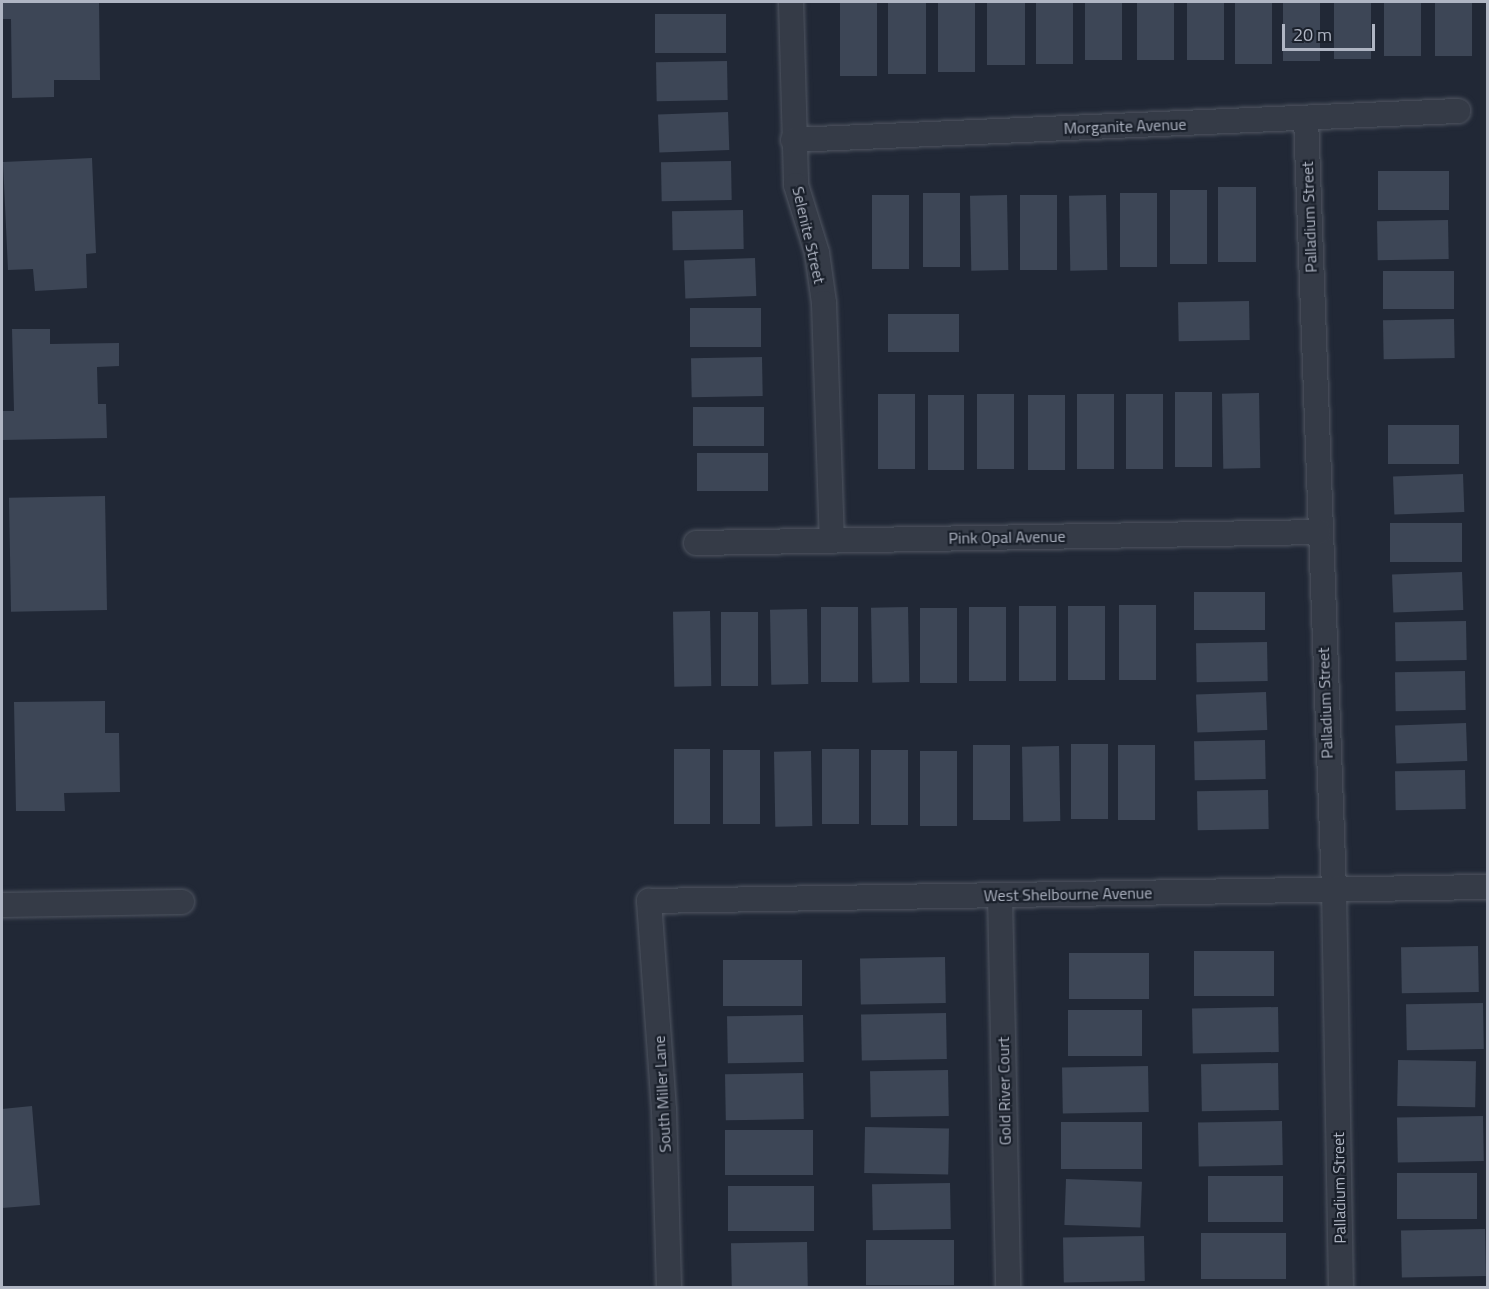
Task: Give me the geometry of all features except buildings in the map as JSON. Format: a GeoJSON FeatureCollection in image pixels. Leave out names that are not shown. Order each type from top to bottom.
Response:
{"type":"FeatureCollection","features":[{"type":"Feature","properties":{"kind":"street","name":"Selenite Street"},"geometry":{"type":"LineString","coordinates":[[791,2],[796,185],[817,253],[824,303],[832,540]]}},
{"type":"Feature","properties":{"kind":"street","name":"Morganite Avenue"},"geometry":{"type":"LineString","coordinates":[[793,140],[1458,111]]}},
{"type":"Feature","properties":{"kind":"street","name":"Palladium Street"},"geometry":{"type":"LineString","coordinates":[[1306,118],[1319,532],[1334,889],[1341,1287]]}},
{"type":"Feature","properties":{"kind":"street","name":"Pink Opal Avenue"},"geometry":{"type":"LineString","coordinates":[[696,543],[1319,532]]}},
{"type":"Feature","properties":{"kind":"street","name":"West Shelbourne Avenue"},"geometry":{"type":"LineString","coordinates":[[649,901],[1488,887]]}},
{"type":"Feature","properties":{"kind":"street","name":"Gold River Court"},"geometry":{"type":"LineString","coordinates":[[1000,895],[1008,1287]]}},
{"type":"Feature","properties":{"kind":"street","name":"South Miller Lane"},"geometry":{"type":"LineString","coordinates":[[649,901],[664,1110],[669,1287]]}},
{"type":"Feature","properties":{"kind":"street"},"geometry":{"type":"LineString","coordinates":[[2,905],[182,902]]}}]}
